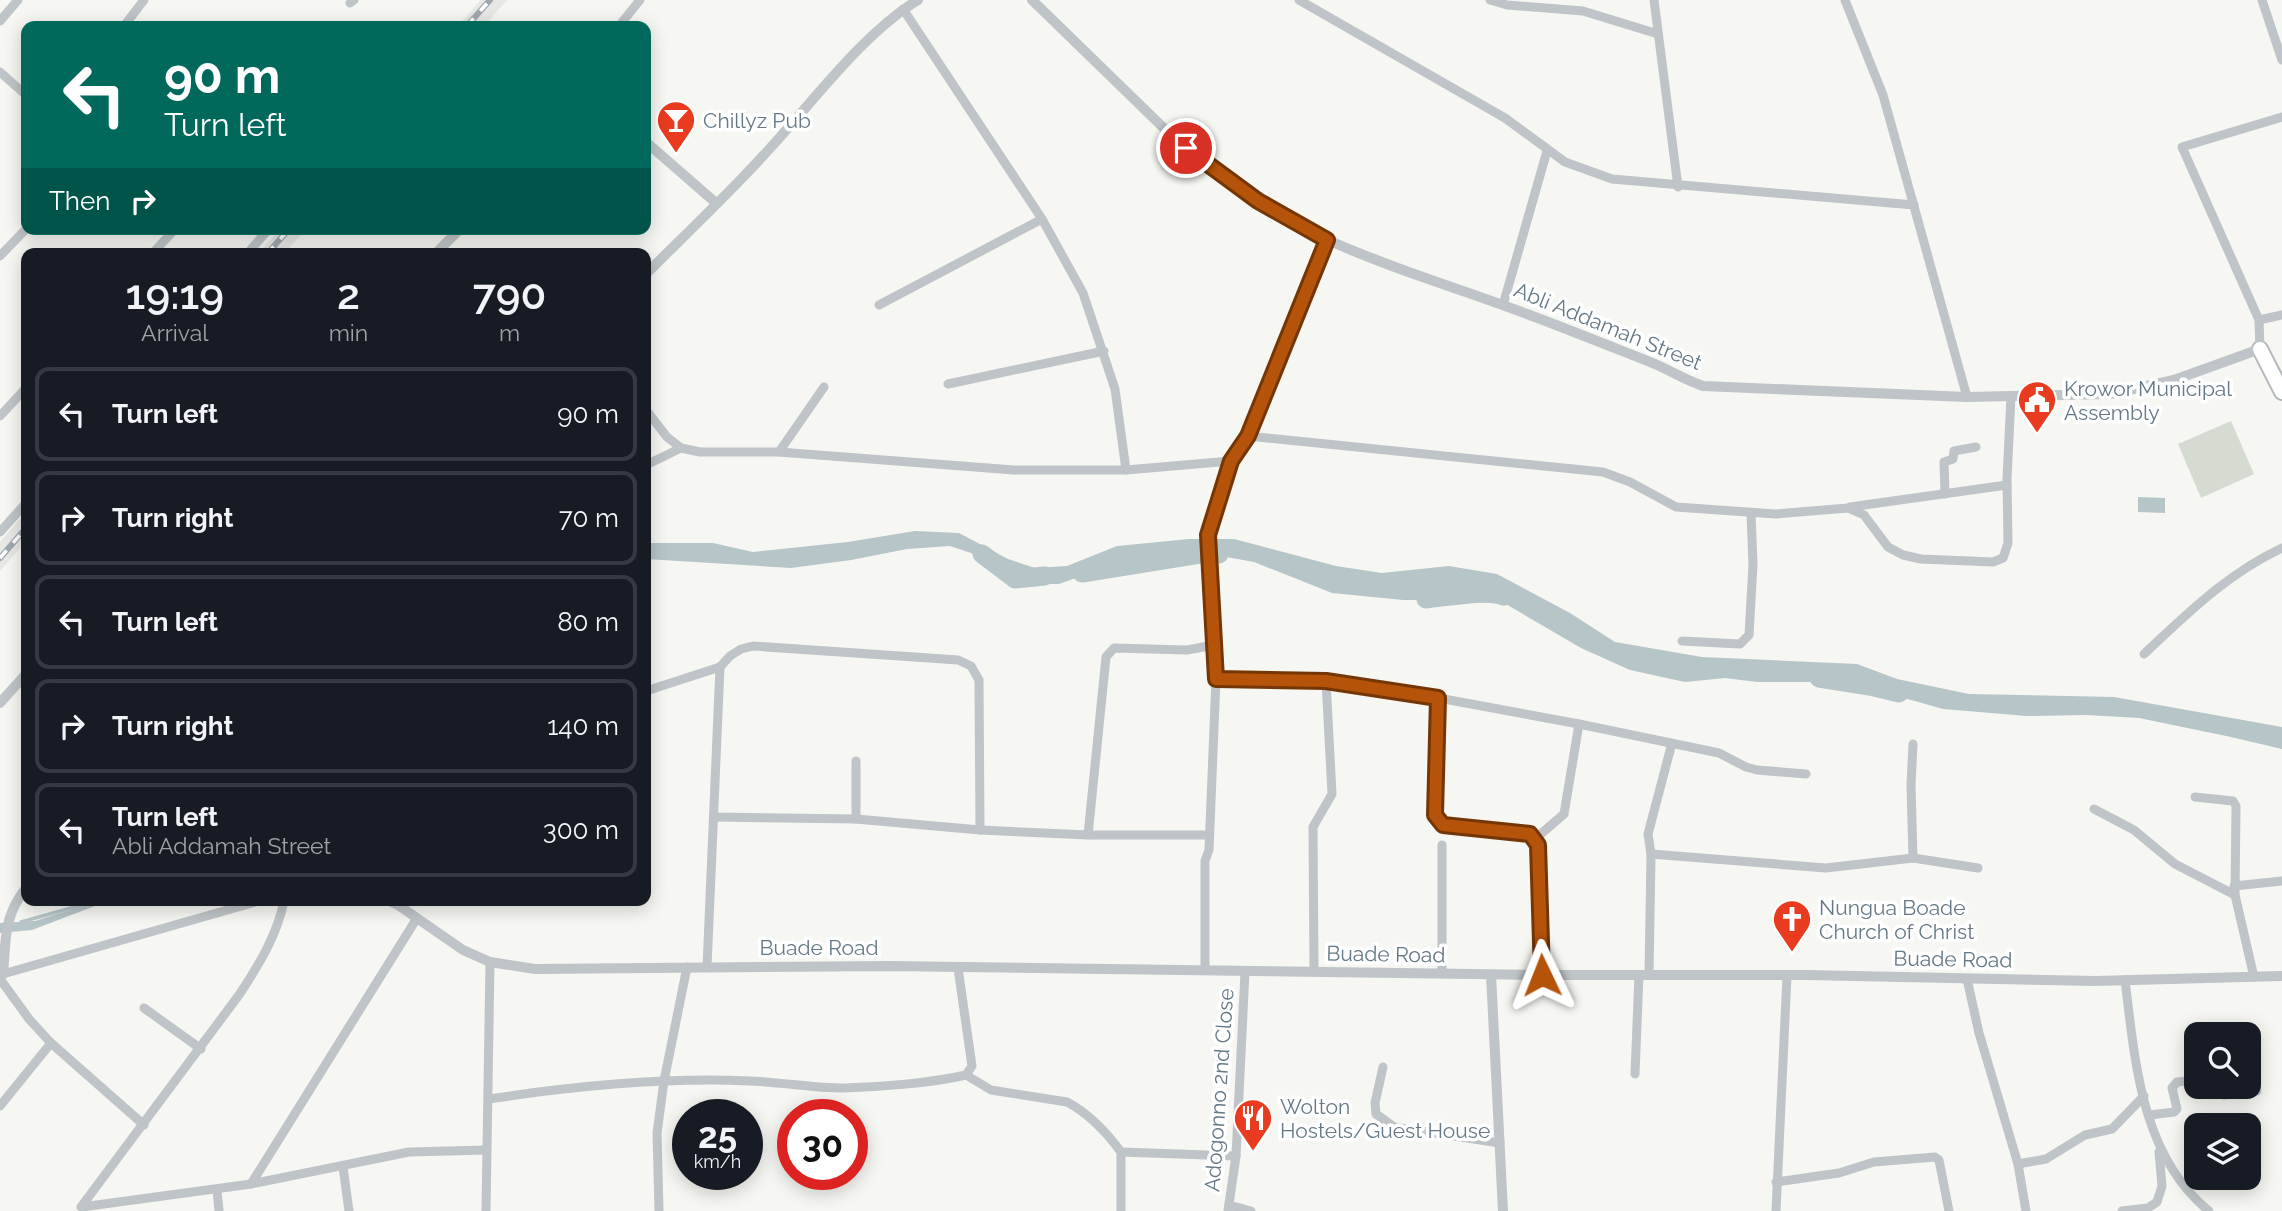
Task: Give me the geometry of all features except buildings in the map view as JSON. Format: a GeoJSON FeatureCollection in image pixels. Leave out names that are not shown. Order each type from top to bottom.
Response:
{"type":"FeatureCollection","features":[{"type":"Feature","properties":{"kind":"main road"},"geometry":{"type":"LineString","coordinates":[[2260,349],[2282,392]]}},
{"type":"Feature","properties":{"kind":"street"},"geometry":{"type":"LineString","coordinates":[[0,21],[18,0]]}},
{"type":"Feature","properties":{"kind":"street"},"geometry":{"type":"LineString","coordinates":[[128,21],[144,0]]}},
{"type":"Feature","properties":{"kind":"street"},"geometry":{"type":"LineString","coordinates":[[623,21],[640,0]]}},
{"type":"Feature","properties":{"kind":"street"},"geometry":{"type":"LineString","coordinates":[[651,269],[788,128],[815,95],[902,9],[918,0]]}},
{"type":"Feature","properties":{"kind":"street","name":"Abli Addamah Street"},"geometry":{"type":"LineString","coordinates":[[1032,0],[1198,159],[1258,201],[1327,240],[1503,305],[1703,386],[1967,397],[2110,394],[2174,380],[2260,349]]}},
{"type":"Feature","properties":{"kind":"street"},"geometry":{"type":"LineString","coordinates":[[1299,0],[1505,118],[1565,162],[1612,179],[1678,187],[1914,205]]}},
{"type":"Feature","properties":{"kind":"street"},"geometry":{"type":"LineString","coordinates":[[1490,0],[1507,5],[1583,10],[1658,34]]}},
{"type":"Feature","properties":{"kind":"street"},"geometry":{"type":"LineString","coordinates":[[1654,0],[1678,187]]}},
{"type":"Feature","properties":{"kind":"street"},"geometry":{"type":"LineString","coordinates":[[1845,0],[1883,95],[1967,397]]}},
{"type":"Feature","properties":{"kind":"street"},"geometry":{"type":"LineString","coordinates":[[2262,0],[2282,60]]}},
{"type":"Feature","properties":{"kind":"street"},"geometry":{"type":"LineString","coordinates":[[902,9],[1042,219],[1083,293],[1115,389],[1126,470]]}},
{"type":"Feature","properties":{"kind":"street"},"geometry":{"type":"LineString","coordinates":[[0,72],[21,91]]}},
{"type":"Feature","properties":{"kind":"street"},"geometry":{"type":"LineString","coordinates":[[2260,349],[2259,320],[2182,147],[2282,117]]}},
{"type":"Feature","properties":{"kind":"street"},"geometry":{"type":"LineString","coordinates":[[651,147],[716,204]]}},
{"type":"Feature","properties":{"kind":"street"},"geometry":{"type":"LineString","coordinates":[[1503,305],[1547,150]]}},
{"type":"Feature","properties":{"kind":"street"},"geometry":{"type":"LineString","coordinates":[[879,305],[1042,219]]}},
{"type":"Feature","properties":{"kind":"street"},"geometry":{"type":"LineString","coordinates":[[0,256],[21,234]]}},
{"type":"Feature","properties":{"kind":"street"},"geometry":{"type":"LineString","coordinates":[[158,248],[169,235]]}},
{"type":"Feature","properties":{"kind":"street"},"geometry":{"type":"LineString","coordinates":[[441,248],[454,235]]}},
{"type":"Feature","properties":{"kind":"street"},"geometry":{"type":"LineString","coordinates":[[1205,970],[1205,872],[1216,679],[1208,535],[1231,461],[1248,436],[1327,240]]}},
{"type":"Feature","properties":{"kind":"street"},"geometry":{"type":"LineString","coordinates":[[2259,320],[2282,316]]}},
{"type":"Feature","properties":{"kind":"street"},"geometry":{"type":"LineString","coordinates":[[948,384],[1104,351]]}},
{"type":"Feature","properties":{"kind":"street"},"geometry":{"type":"LineString","coordinates":[[779,452],[824,387]]}},
{"type":"Feature","properties":{"kind":"street"},"geometry":{"type":"LineString","coordinates":[[0,416],[21,393]]}},
{"type":"Feature","properties":{"kind":"street"},"geometry":{"type":"LineString","coordinates":[[1848,508],[1864,515],[1888,547],[1903,555],[1921,559],[1993,562],[2003,558],[2008,543],[2007,485],[2011,396]]}},
{"type":"Feature","properties":{"kind":"street"},"geometry":{"type":"LineString","coordinates":[[651,417],[667,437],[681,448],[700,452],[779,452],[1014,470],[1126,470],[1231,461]]}},
{"type":"Feature","properties":{"kind":"street"},"geometry":{"type":"LineString","coordinates":[[1248,436],[1603,472],[1630,482],[1676,508],[1751,513],[1776,514],[1848,508],[2007,485]]}},
{"type":"Feature","properties":{"kind":"street"},"geometry":{"type":"LineString","coordinates":[[1945,494],[1944,461],[1953,459],[1954,451],[1976,447]]}},
{"type":"Feature","properties":{"kind":"street"},"geometry":{"type":"LineString","coordinates":[[651,463],[681,448]]}},
{"type":"Feature","properties":{"kind":"street"},"geometry":{"type":"LineString","coordinates":[[0,532],[21,509]]}},
{"type":"Feature","properties":{"kind":"street"},"geometry":{"type":"LineString","coordinates":[[1682,641],[1741,644],[1749,635],[1751,513]]}},
{"type":"Feature","properties":{"kind":"street"},"geometry":{"type":"LineString","coordinates":[[2144,654],[2217,587],[2262,557],[2282,548]]}},
{"type":"Feature","properties":{"kind":"street"},"geometry":{"type":"LineString","coordinates":[[1088,835],[1106,657],[1109,652],[1114,648],[1187,650],[1213,645]]}},
{"type":"Feature","properties":{"kind":"street"},"geometry":{"type":"LineString","coordinates":[[651,689],[720,667],[741,649],[753,646],[958,660],[971,666],[979,680],[980,830]]}},
{"type":"Feature","properties":{"kind":"street"},"geometry":{"type":"LineString","coordinates":[[707,967],[720,667]]}},
{"type":"Feature","properties":{"kind":"street"},"geometry":{"type":"LineString","coordinates":[[1216,679],[1326,681],[1438,698],[1672,743],[1719,754],[1746,767],[1806,774]]}},
{"type":"Feature","properties":{"kind":"street"},"geometry":{"type":"LineString","coordinates":[[0,703],[21,680]]}},
{"type":"Feature","properties":{"kind":"street"},"geometry":{"type":"LineString","coordinates":[[1314,972],[1313,827],[1332,794],[1326,681]]}},
{"type":"Feature","properties":{"kind":"street"},"geometry":{"type":"LineString","coordinates":[[1438,698],[1435,810],[1438,821],[1443,825],[1530,834],[1535,839],[1538,845],[1542,975]]}},
{"type":"Feature","properties":{"kind":"street"},"geometry":{"type":"LineString","coordinates":[[1535,839],[1564,814],[1580,724]]}},
{"type":"Feature","properties":{"kind":"street"},"geometry":{"type":"LineString","coordinates":[[1635,1074],[1651,854],[1647,834],[1672,743]]}},
{"type":"Feature","properties":{"kind":"street"},"geometry":{"type":"LineString","coordinates":[[1913,744],[1913,858]]}},
{"type":"Feature","properties":{"kind":"street"},"geometry":{"type":"LineString","coordinates":[[856,761],[856,820]]}},
{"type":"Feature","properties":{"kind":"street"},"geometry":{"type":"LineString","coordinates":[[2195,797],[2233,801],[2236,806],[2234,890],[2254,977]]}},
{"type":"Feature","properties":{"kind":"street"},"geometry":{"type":"LineString","coordinates":[[2094,809],[2134,830],[2186,871],[2234,890],[2282,881]]}},
{"type":"Feature","properties":{"kind":"street"},"geometry":{"type":"LineString","coordinates":[[715,817],[856,820],[1088,835],[1209,835]]}},
{"type":"Feature","properties":{"kind":"street"},"geometry":{"type":"LineString","coordinates":[[1442,845],[1442,974]]}},
{"type":"Feature","properties":{"kind":"street"},"geometry":{"type":"LineString","coordinates":[[1651,854],[1826,868],[1913,858],[1978,868]]}},
{"type":"Feature","properties":{"kind":"street"},"geometry":{"type":"LineString","coordinates":[[21,895],[15,903],[5,932],[1,976],[51,1044],[144,1125]]}},
{"type":"Feature","properties":{"kind":"street"},"geometry":{"type":"LineString","coordinates":[[1,976],[242,906]]}},
{"type":"Feature","properties":{"kind":"street"},"geometry":{"type":"LineString","coordinates":[[80,1209],[201,1049],[257,967],[272,937],[282,906]]}},
{"type":"Feature","properties":{"kind":"street","name":"Buade Road"},"geometry":{"type":"LineString","coordinates":[[401,906],[463,950],[490,962],[535,969],[889,966],[1491,975],[2125,980],[2282,976]]}},
{"type":"Feature","properties":{"kind":"street"},"geometry":{"type":"LineString","coordinates":[[251,1184],[417,918]]}},
{"type":"Feature","properties":{"kind":"street"},"geometry":{"type":"LineString","coordinates":[[486,1211],[490,962]]}},
{"type":"Feature","properties":{"kind":"street"},"geometry":{"type":"LineString","coordinates":[[659,1211],[657,1133],[664,1081],[687,967]]}},
{"type":"Feature","properties":{"kind":"street"},"geometry":{"type":"LineString","coordinates":[[489,1099],[544,1091],[664,1081],[749,1081],[844,1088],[949,1079],[966,1075],[972,1066],[958,968]]}},
{"type":"Feature","properties":{"kind":"street","name":"Adogonno 2nd Close"},"geometry":{"type":"LineString","coordinates":[[1228,1208],[1236,1156],[1245,972]]}},
{"type":"Feature","properties":{"kind":"street"},"geometry":{"type":"LineString","coordinates":[[1491,975],[1503,1211]]}},
{"type":"Feature","properties":{"kind":"street"},"geometry":{"type":"LineString","coordinates":[[1776,1211],[1787,976]]}},
{"type":"Feature","properties":{"kind":"street"},"geometry":{"type":"LineString","coordinates":[[1967,979],[1979,1033],[2018,1164],[2026,1211]]}},
{"type":"Feature","properties":{"kind":"street"},"geometry":{"type":"LineString","coordinates":[[2122,1211],[2148,1208],[2157,1202],[2162,1186],[2158,1146],[2134,1058],[2125,980]]}},
{"type":"Feature","properties":{"kind":"street"},"geometry":{"type":"LineString","coordinates":[[145,1007],[201,1049]]}},
{"type":"Feature","properties":{"kind":"street"},"geometry":{"type":"LineString","coordinates":[[0,1106],[51,1044]]}},
{"type":"Feature","properties":{"kind":"street"},"geometry":{"type":"LineString","coordinates":[[1383,1067],[1375,1103],[1376,1114],[1384,1121],[1394,1126],[1500,1143]]}},
{"type":"Feature","properties":{"kind":"street"},"geometry":{"type":"LineString","coordinates":[[966,1075],[991,1090],[1067,1102],[1101,1128],[1121,1152],[1121,1211]]}},
{"type":"Feature","properties":{"kind":"street"},"geometry":{"type":"LineString","coordinates":[[2150,1115],[2174,1112],[2177,1109],[2172,1088],[2177,1082],[2184,1081]]}},
{"type":"Feature","properties":{"kind":"street"},"geometry":{"type":"LineString","coordinates":[[2018,1164],[2046,1159],[2085,1135],[2112,1129],[2144,1096]]}},
{"type":"Feature","properties":{"kind":"street"},"geometry":{"type":"LineString","coordinates":[[2158,1146],[2172,1171],[2209,1211]]}},
{"type":"Feature","properties":{"kind":"street"},"geometry":{"type":"LineString","coordinates":[[80,1209],[217,1190],[410,1152],[486,1150]]}},
{"type":"Feature","properties":{"kind":"street"},"geometry":{"type":"LineString","coordinates":[[1121,1152],[1236,1156]]}},
{"type":"Feature","properties":{"kind":"street"},"geometry":{"type":"LineString","coordinates":[[1776,1182],[1839,1173],[1874,1162],[1936,1157],[1939,1160],[1949,1211]]}},
{"type":"Feature","properties":{"kind":"street"},"geometry":{"type":"LineString","coordinates":[[343,1167],[349,1211]]}},
{"type":"Feature","properties":{"kind":"street"},"geometry":{"type":"LineString","coordinates":[[217,1190],[219,1211]]}},
{"type":"Feature","properties":{"kind":"street"},"geometry":{"type":"LineString","coordinates":[[1228,1208],[1251,1211]]}},
{"type":"Feature","properties":{"kind":"shaded area"},"geometry":{"type":"Polygon","coordinates":[[[481,0],[507,0],[488,21],[462,21],[481,0]]]}},
{"type":"Feature","properties":{"kind":"shaded area"},"geometry":{"type":"Polygon","coordinates":[[[275,235],[301,235],[289,248],[263,248],[275,235]]]}},
{"type":"Feature","properties":{"kind":"shaded area"},"geometry":{"type":"Polygon","coordinates":[[[2231,421],[2254,474],[2201,498],[2178,444],[2231,421]]]}},
{"type":"Feature","properties":{"kind":"shaded area"},"geometry":{"type":"Polygon","coordinates":[[[2138,497],[2165,498],[2165,513],[2138,512],[2138,497]]]}},
{"type":"Feature","properties":{"kind":"shaded area"},"geometry":{"type":"Polygon","coordinates":[[[21,518],[21,547],[0,571],[0,542],[21,518]]]}},
{"type":"Feature","properties":{"kind":"shaded area"},"geometry":{"type":"Polygon","coordinates":[[[915,531],[959,533],[1008,559],[1035,568],[1067,566],[1117,546],[1189,539],[1234,539],[1336,566],[1382,573],[1449,566],[1497,574],[1570,613],[1615,642],[1702,657],[1857,664],[1897,679],[1969,694],[2114,697],[2282,727],[2282,749],[2139,718],[2027,716],[1943,709],[1897,696],[1856,679],[1835,682],[1757,682],[1725,678],[1685,682],[1630,670],[1581,648],[1499,600],[1468,591],[1438,600],[1403,600],[1332,593],[1254,562],[1226,557],[1183,554],[1135,557],[1059,584],[1031,584],[977,555],[950,546],[907,549],[791,568],[651,559],[651,543],[713,543],[753,552],[848,542],[915,531]]]}},
{"type":"Feature","properties":{"kind":"shaded area"},"geometry":{"type":"Polygon","coordinates":[[[83,906],[95,906],[32,930],[0,933],[0,923],[35,921],[83,906]]]}},
{"type":"Feature","properties":{"kind":"waterway"},"geometry":{"type":"LineString","coordinates":[[982,554],[1015,579],[1045,576]]}},
{"type":"Feature","properties":{"kind":"waterway"},"geometry":{"type":"LineString","coordinates":[[1082,573],[1200,554],[1219,554]]}},
{"type":"Feature","properties":{"kind":"waterway"},"geometry":{"type":"LineString","coordinates":[[1426,599],[1477,593],[1504,596]]}},
{"type":"Feature","properties":{"kind":"waterway"},"geometry":{"type":"LineString","coordinates":[[1819,678],[1899,693]]}},
{"type":"Feature","properties":{"kind":"waterway"},"geometry":{"type":"LineString","coordinates":[[21,922],[78,906]]}},
{"type":"Feature","properties":{"kind":"railway"},"geometry":{"type":"LineString","coordinates":[[471,21],[490,0]]}},
{"type":"Feature","properties":{"kind":"railway"},"geometry":{"type":"LineString","coordinates":[[272,248],[284,235]]}},
{"type":"Feature","properties":{"kind":"railway"},"geometry":{"type":"LineString","coordinates":[[0,558],[21,534]]}},
{"type":"Feature","properties":{"kind":"place","name":"Chillyz Pub"},"geometry":{"type":"Point","coordinates":[676,154]}},
{"type":"Feature","properties":{"kind":"place","name":"Krowor Municipal Assembly"},"geometry":{"type":"Point","coordinates":[2037,434]}},
{"type":"Feature","properties":{"kind":"place","name":"Nungua Boade Church of Christ"},"geometry":{"type":"Point","coordinates":[1792,953]}},
{"type":"Feature","properties":{"kind":"place","name":"Wolton Hostels/Guest House"},"geometry":{"type":"Point","coordinates":[1253,1152]}},
{"type":"Feature","properties":{"kind":"route"},"geometry":{"type":"LineString","coordinates":[[1186,148],[1258,201],[1327,240],[1248,436],[1231,461],[1208,535],[1216,679],[1326,681],[1438,698],[1435,815],[1443,825],[1530,834],[1535,839],[1538,845],[1542,975]]}}]}
